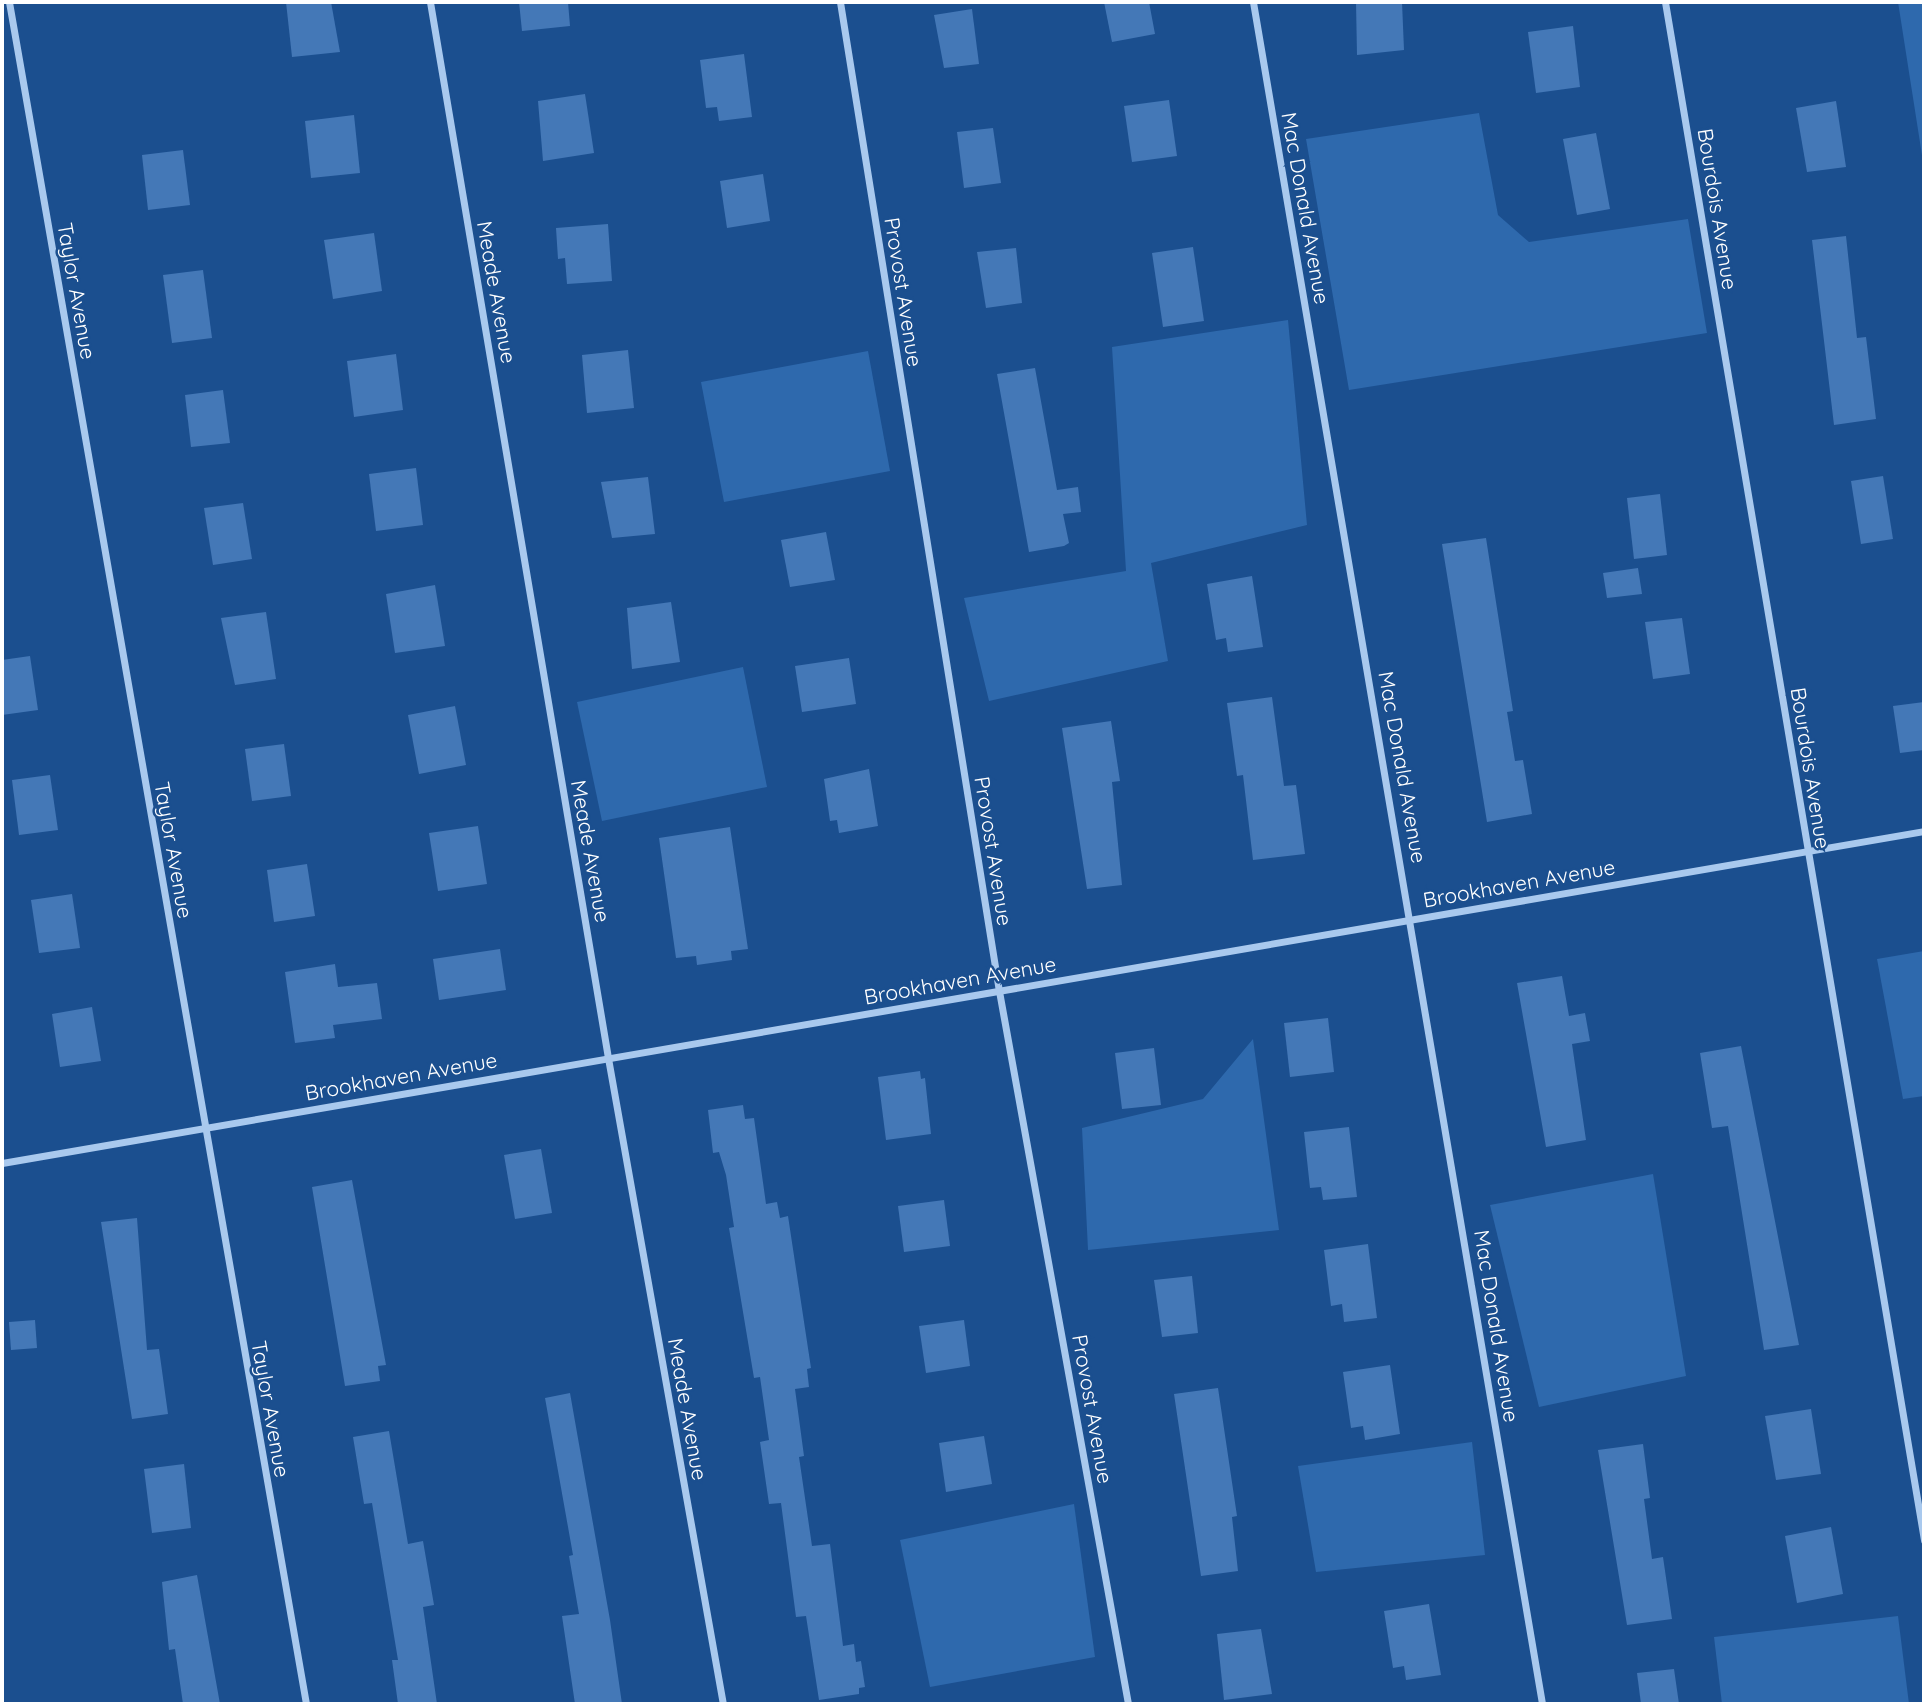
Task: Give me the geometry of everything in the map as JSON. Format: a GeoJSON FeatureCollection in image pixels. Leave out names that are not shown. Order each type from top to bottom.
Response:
{"type":"FeatureCollection","features":[{"type":"Feature","properties":{"kind":"street","name":"Taylor Avenue"},"geometry":{"type":"LineString","coordinates":[[9,2],[306,1704]]}},
{"type":"Feature","properties":{"kind":"street","name":"Meade Avenue"},"geometry":{"type":"LineString","coordinates":[[430,2],[608,1058],[723,1704]]}},
{"type":"Feature","properties":{"kind":"street","name":"Provost Avenue"},"geometry":{"type":"LineString","coordinates":[[840,2],[999,991],[1128,1704]]}},
{"type":"Feature","properties":{"kind":"street","name":"Mac Donald Avenue"},"geometry":{"type":"LineString","coordinates":[[1253,2],[1412,919],[1542,1704]]}},
{"type":"Feature","properties":{"kind":"street","name":"Bourdois Avenue"},"geometry":{"type":"LineString","coordinates":[[1665,2],[1924,1540]]}},
{"type":"Feature","properties":{"kind":"street","name":"Brookhaven Avenue"},"geometry":{"type":"LineString","coordinates":[[2,1163],[1924,831]]}},
{"type":"Feature","properties":{"kind":"shaded area"},"geometry":{"type":"Polygon","coordinates":[[[1898,2],[1924,2],[1924,168],[1898,2]]]}},
{"type":"Feature","properties":{"kind":"shaded area"},"geometry":{"type":"Polygon","coordinates":[[[1479,113],[1498,215],[1529,242],[1688,219],[1707,333],[1349,390],[1306,139],[1479,113]]]}},
{"type":"Feature","properties":{"kind":"shaded area"},"geometry":{"type":"Polygon","coordinates":[[[1288,320],[1307,525],[1151,563],[1168,661],[989,701],[964,598],[1126,571],[1112,347],[1288,320]]]}},
{"type":"Feature","properties":{"kind":"shaded area"},"geometry":{"type":"Polygon","coordinates":[[[868,351],[890,471],[724,502],[701,382],[868,351]]]}},
{"type":"Feature","properties":{"kind":"shaded area"},"geometry":{"type":"Polygon","coordinates":[[[743,667],[767,787],[602,821],[577,702],[743,667]]]}},
{"type":"Feature","properties":{"kind":"shaded area"},"geometry":{"type":"Polygon","coordinates":[[[1924,951],[1924,1096],[1903,1099],[1877,959],[1924,951]]]}},
{"type":"Feature","properties":{"kind":"shaded area"},"geometry":{"type":"Polygon","coordinates":[[[1253,1039],[1279,1230],[1088,1250],[1082,1128],[1203,1099],[1253,1039]]]}},
{"type":"Feature","properties":{"kind":"shaded area"},"geometry":{"type":"Polygon","coordinates":[[[1653,1174],[1686,1376],[1539,1407],[1490,1205],[1653,1174]]]}},
{"type":"Feature","properties":{"kind":"shaded area"},"geometry":{"type":"Polygon","coordinates":[[[1472,1442],[1485,1555],[1316,1572],[1298,1466],[1472,1442]]]}},
{"type":"Feature","properties":{"kind":"shaded area"},"geometry":{"type":"Polygon","coordinates":[[[1074,1504],[1095,1657],[930,1687],[900,1540],[1074,1504]]]}},
{"type":"Feature","properties":{"kind":"shaded area"},"geometry":{"type":"Polygon","coordinates":[[[1898,1616],[1909,1704],[1722,1704],[1714,1637],[1898,1616]]]}},
{"type":"Feature","properties":{"kind":"building"},"geometry":{"type":"Polygon","coordinates":[[[286,2],[331,2],[340,52],[292,57],[286,2]]]}},
{"type":"Feature","properties":{"kind":"building"},"geometry":{"type":"Polygon","coordinates":[[[519,2],[568,2],[570,26],[522,31],[519,2]]]}},
{"type":"Feature","properties":{"kind":"building"},"geometry":{"type":"Polygon","coordinates":[[[1104,2],[1149,2],[1155,34],[1112,42],[1104,2]]]}},
{"type":"Feature","properties":{"kind":"building"},"geometry":{"type":"Polygon","coordinates":[[[1356,2],[1402,2],[1404,50],[1357,55],[1356,2]]]}},
{"type":"Feature","properties":{"kind":"building"},"geometry":{"type":"Polygon","coordinates":[[[972,9],[979,64],[944,68],[934,15],[972,9]]]}},
{"type":"Feature","properties":{"kind":"building"},"geometry":{"type":"Polygon","coordinates":[[[1573,26],[1580,87],[1536,93],[1528,32],[1573,26]]]}},
{"type":"Feature","properties":{"kind":"building"},"geometry":{"type":"Polygon","coordinates":[[[744,54],[752,117],[719,121],[717,107],[706,108],[700,60],[744,54]]]}},
{"type":"Feature","properties":{"kind":"building"},"geometry":{"type":"Polygon","coordinates":[[[585,94],[594,153],[543,161],[538,101],[585,94]]]}},
{"type":"Feature","properties":{"kind":"building"},"geometry":{"type":"Polygon","coordinates":[[[1169,100],[1177,156],[1132,162],[1124,106],[1169,100]]]}},
{"type":"Feature","properties":{"kind":"building"},"geometry":{"type":"Polygon","coordinates":[[[1836,101],[1846,167],[1807,172],[1796,108],[1836,101]]]}},
{"type":"Feature","properties":{"kind":"building"},"geometry":{"type":"Polygon","coordinates":[[[354,115],[360,173],[311,178],[305,121],[354,115]]]}},
{"type":"Feature","properties":{"kind":"building"},"geometry":{"type":"Polygon","coordinates":[[[993,128],[1001,183],[964,188],[957,132],[993,128]]]}},
{"type":"Feature","properties":{"kind":"building"},"geometry":{"type":"Polygon","coordinates":[[[1596,133],[1610,209],[1577,215],[1563,139],[1596,133]]]}},
{"type":"Feature","properties":{"kind":"building"},"geometry":{"type":"Polygon","coordinates":[[[183,150],[190,205],[148,210],[142,155],[183,150]]]}},
{"type":"Feature","properties":{"kind":"building"},"geometry":{"type":"Polygon","coordinates":[[[763,174],[770,221],[727,228],[720,181],[763,174]]]}},
{"type":"Feature","properties":{"kind":"building"},"geometry":{"type":"Polygon","coordinates":[[[608,224],[612,281],[567,284],[565,258],[558,259],[556,228],[608,224]]]}},
{"type":"Feature","properties":{"kind":"building"},"geometry":{"type":"Polygon","coordinates":[[[374,233],[382,291],[333,299],[324,240],[374,233]]]}},
{"type":"Feature","properties":{"kind":"building"},"geometry":{"type":"Polygon","coordinates":[[[1846,236],[1857,338],[1866,337],[1876,419],[1834,425],[1812,240],[1846,236]]]}},
{"type":"Feature","properties":{"kind":"building"},"geometry":{"type":"Polygon","coordinates":[[[1193,247],[1204,321],[1163,327],[1152,253],[1193,247]]]}},
{"type":"Feature","properties":{"kind":"building"},"geometry":{"type":"Polygon","coordinates":[[[1016,248],[1022,303],[986,308],[977,252],[1016,248]]]}},
{"type":"Feature","properties":{"kind":"building"},"geometry":{"type":"Polygon","coordinates":[[[203,270],[212,338],[172,343],[163,275],[203,270]]]}},
{"type":"Feature","properties":{"kind":"building"},"geometry":{"type":"Polygon","coordinates":[[[628,350],[634,408],[587,413],[582,355],[628,350]]]}},
{"type":"Feature","properties":{"kind":"building"},"geometry":{"type":"Polygon","coordinates":[[[396,354],[403,410],[354,417],[347,361],[396,354]]]}},
{"type":"Feature","properties":{"kind":"building"},"geometry":{"type":"Polygon","coordinates":[[[1035,368],[1057,490],[1078,487],[1081,512],[1063,514],[1069,543],[1029,552],[997,374],[1035,368]]]}},
{"type":"Feature","properties":{"kind":"building"},"geometry":{"type":"Polygon","coordinates":[[[223,390],[230,443],[191,447],[185,395],[223,390]]]}},
{"type":"Feature","properties":{"kind":"building"},"geometry":{"type":"Polygon","coordinates":[[[416,468],[423,525],[376,531],[369,474],[416,468]]]}},
{"type":"Feature","properties":{"kind":"building"},"geometry":{"type":"Polygon","coordinates":[[[1883,476],[1893,539],[1861,544],[1851,481],[1883,476]]]}},
{"type":"Feature","properties":{"kind":"building"},"geometry":{"type":"Polygon","coordinates":[[[648,477],[655,534],[612,538],[601,482],[648,477]]]}},
{"type":"Feature","properties":{"kind":"building"},"geometry":{"type":"Polygon","coordinates":[[[1660,494],[1667,555],[1634,559],[1627,498],[1660,494]]]}},
{"type":"Feature","properties":{"kind":"building"},"geometry":{"type":"Polygon","coordinates":[[[243,503],[252,559],[213,565],[204,508],[243,503]]]}},
{"type":"Feature","properties":{"kind":"building"},"geometry":{"type":"Polygon","coordinates":[[[826,532],[835,580],[790,587],[781,540],[826,532]]]}},
{"type":"Feature","properties":{"kind":"building"},"geometry":{"type":"Polygon","coordinates":[[[1486,538],[1513,711],[1507,712],[1515,761],[1523,760],[1532,814],[1487,822],[1442,544],[1486,538]]]}},
{"type":"Feature","properties":{"kind":"building"},"geometry":{"type":"Polygon","coordinates":[[[1638,568],[1642,594],[1607,598],[1603,573],[1638,568]]]}},
{"type":"Feature","properties":{"kind":"building"},"geometry":{"type":"Polygon","coordinates":[[[1252,576],[1263,647],[1228,652],[1226,638],[1216,640],[1207,584],[1252,576]]]}},
{"type":"Feature","properties":{"kind":"building"},"geometry":{"type":"Polygon","coordinates":[[[435,585],[445,646],[395,653],[386,594],[435,585]]]}},
{"type":"Feature","properties":{"kind":"building"},"geometry":{"type":"Polygon","coordinates":[[[671,602],[680,662],[632,669],[627,608],[671,602]]]}},
{"type":"Feature","properties":{"kind":"building"},"geometry":{"type":"Polygon","coordinates":[[[266,612],[276,679],[235,685],[221,618],[266,612]]]}},
{"type":"Feature","properties":{"kind":"building"},"geometry":{"type":"Polygon","coordinates":[[[1682,618],[1690,674],[1653,679],[1645,622],[1682,618]]]}},
{"type":"Feature","properties":{"kind":"building"},"geometry":{"type":"Polygon","coordinates":[[[30,656],[38,710],[2,715],[2,660],[30,656]]]}},
{"type":"Feature","properties":{"kind":"building"},"geometry":{"type":"Polygon","coordinates":[[[849,658],[856,704],[802,712],[795,666],[849,658]]]}},
{"type":"Feature","properties":{"kind":"building"},"geometry":{"type":"Polygon","coordinates":[[[1272,697],[1284,786],[1296,785],[1305,854],[1253,860],[1243,775],[1237,776],[1227,703],[1272,697]]]}},
{"type":"Feature","properties":{"kind":"building"},"geometry":{"type":"Polygon","coordinates":[[[1924,702],[1924,750],[1900,753],[1893,706],[1924,702]]]}},
{"type":"Feature","properties":{"kind":"building"},"geometry":{"type":"Polygon","coordinates":[[[455,706],[466,765],[419,774],[408,715],[455,706]]]}},
{"type":"Feature","properties":{"kind":"building"},"geometry":{"type":"Polygon","coordinates":[[[1111,721],[1120,781],[1112,782],[1122,885],[1087,889],[1062,728],[1111,721]]]}},
{"type":"Feature","properties":{"kind":"building"},"geometry":{"type":"Polygon","coordinates":[[[284,744],[291,796],[252,801],[245,749],[284,744]]]}},
{"type":"Feature","properties":{"kind":"building"},"geometry":{"type":"Polygon","coordinates":[[[869,769],[878,826],[839,833],[837,820],[830,821],[824,779],[869,769]]]}},
{"type":"Feature","properties":{"kind":"building"},"geometry":{"type":"Polygon","coordinates":[[[50,775],[58,830],[19,835],[12,780],[50,775]]]}},
{"type":"Feature","properties":{"kind":"building"},"geometry":{"type":"Polygon","coordinates":[[[478,826],[487,884],[438,891],[429,833],[478,826]]]}},
{"type":"Feature","properties":{"kind":"building"},"geometry":{"type":"Polygon","coordinates":[[[730,827],[748,949],[731,951],[732,960],[697,965],[696,956],[676,958],[659,838],[730,827]]]}},
{"type":"Feature","properties":{"kind":"building"},"geometry":{"type":"Polygon","coordinates":[[[307,864],[315,916],[274,922],[267,870],[307,864]]]}},
{"type":"Feature","properties":{"kind":"building"},"geometry":{"type":"Polygon","coordinates":[[[72,894],[80,948],[39,953],[31,900],[72,894]]]}},
{"type":"Feature","properties":{"kind":"building"},"geometry":{"type":"Polygon","coordinates":[[[500,949],[506,990],[439,1000],[433,959],[500,949]]]}},
{"type":"Feature","properties":{"kind":"building"},"geometry":{"type":"Polygon","coordinates":[[[335,964],[338,987],[377,983],[382,1019],[333,1025],[335,1038],[295,1043],[285,972],[335,964]]]}},
{"type":"Feature","properties":{"kind":"building"},"geometry":{"type":"Polygon","coordinates":[[[1562,976],[1569,1016],[1585,1013],[1590,1041],[1572,1044],[1586,1140],[1546,1147],[1517,983],[1562,976]]]}},
{"type":"Feature","properties":{"kind":"building"},"geometry":{"type":"Polygon","coordinates":[[[92,1007],[101,1061],[60,1067],[52,1014],[92,1007]]]}},
{"type":"Feature","properties":{"kind":"building"},"geometry":{"type":"Polygon","coordinates":[[[1328,1018],[1334,1072],[1290,1077],[1284,1023],[1328,1018]]]}},
{"type":"Feature","properties":{"kind":"building"},"geometry":{"type":"Polygon","coordinates":[[[1741,1046],[1799,1345],[1764,1350],[1728,1126],[1712,1128],[1700,1053],[1741,1046]]]}},
{"type":"Feature","properties":{"kind":"building"},"geometry":{"type":"Polygon","coordinates":[[[1154,1048],[1161,1105],[1122,1109],[1115,1053],[1154,1048]]]}},
{"type":"Feature","properties":{"kind":"building"},"geometry":{"type":"Polygon","coordinates":[[[920,1071],[921,1079],[925,1078],[931,1134],[886,1140],[878,1077],[920,1071]]]}},
{"type":"Feature","properties":{"kind":"building"},"geometry":{"type":"Polygon","coordinates":[[[743,1105],[745,1119],[754,1118],[766,1204],[777,1202],[780,1218],[788,1216],[811,1368],[807,1369],[809,1387],[795,1389],[804,1456],[799,1457],[812,1546],[830,1544],[843,1646],[854,1644],[856,1662],[861,1661],[865,1687],[859,1688],[859,1694],[819,1700],[806,1616],[796,1617],[781,1503],[769,1504],[760,1442],[769,1440],[760,1377],[754,1378],[729,1228],[734,1227],[726,1175],[719,1152],[713,1153],[708,1110],[743,1105]]]}},
{"type":"Feature","properties":{"kind":"building"},"geometry":{"type":"Polygon","coordinates":[[[1349,1127],[1357,1197],[1323,1200],[1321,1187],[1310,1188],[1304,1132],[1349,1127]]]}},
{"type":"Feature","properties":{"kind":"building"},"geometry":{"type":"Polygon","coordinates":[[[541,1149],[552,1213],[515,1219],[504,1155],[541,1149]]]}},
{"type":"Feature","properties":{"kind":"building"},"geometry":{"type":"Polygon","coordinates":[[[352,1180],[386,1365],[378,1366],[380,1381],[345,1386],[312,1187],[352,1180]]]}},
{"type":"Feature","properties":{"kind":"building"},"geometry":{"type":"Polygon","coordinates":[[[944,1200],[950,1246],[904,1252],[898,1206],[944,1200]]]}},
{"type":"Feature","properties":{"kind":"building"},"geometry":{"type":"Polygon","coordinates":[[[137,1218],[147,1350],[159,1349],[168,1414],[132,1419],[101,1222],[137,1218]]]}},
{"type":"Feature","properties":{"kind":"building"},"geometry":{"type":"Polygon","coordinates":[[[1368,1244],[1377,1318],[1344,1322],[1342,1304],[1331,1306],[1324,1250],[1368,1244]]]}},
{"type":"Feature","properties":{"kind":"building"},"geometry":{"type":"Polygon","coordinates":[[[1192,1276],[1198,1333],[1162,1337],[1154,1280],[1192,1276]]]}},
{"type":"Feature","properties":{"kind":"building"},"geometry":{"type":"Polygon","coordinates":[[[35,1320],[37,1348],[11,1350],[9,1322],[35,1320]]]}},
{"type":"Feature","properties":{"kind":"building"},"geometry":{"type":"Polygon","coordinates":[[[964,1320],[970,1366],[926,1373],[919,1326],[964,1320]]]}},
{"type":"Feature","properties":{"kind":"building"},"geometry":{"type":"Polygon","coordinates":[[[1390,1365],[1400,1434],[1365,1440],[1363,1426],[1351,1428],[1343,1372],[1390,1365]]]}},
{"type":"Feature","properties":{"kind":"building"},"geometry":{"type":"Polygon","coordinates":[[[1218,1388],[1237,1516],[1232,1517],[1238,1571],[1201,1576],[1174,1394],[1218,1388]]]}},
{"type":"Feature","properties":{"kind":"building"},"geometry":{"type":"Polygon","coordinates":[[[570,1393],[622,1704],[575,1704],[562,1616],[579,1614],[569,1556],[573,1555],[545,1398],[570,1393]]]}},
{"type":"Feature","properties":{"kind":"building"},"geometry":{"type":"Polygon","coordinates":[[[1811,1409],[1821,1474],[1776,1480],[1765,1416],[1811,1409]]]}},
{"type":"Feature","properties":{"kind":"building"},"geometry":{"type":"Polygon","coordinates":[[[389,1431],[408,1544],[423,1541],[434,1605],[423,1607],[437,1704],[398,1704],[392,1660],[398,1660],[372,1503],[364,1504],[353,1437],[389,1431]]]}},
{"type":"Feature","properties":{"kind":"building"},"geometry":{"type":"Polygon","coordinates":[[[984,1436],[992,1484],[946,1492],[939,1443],[984,1436]]]}},
{"type":"Feature","properties":{"kind":"building"},"geometry":{"type":"Polygon","coordinates":[[[1643,1444],[1650,1498],[1644,1499],[1652,1559],[1663,1557],[1672,1619],[1627,1625],[1598,1450],[1643,1444]]]}},
{"type":"Feature","properties":{"kind":"building"},"geometry":{"type":"Polygon","coordinates":[[[184,1464],[191,1528],[152,1533],[144,1469],[184,1464]]]}},
{"type":"Feature","properties":{"kind":"building"},"geometry":{"type":"Polygon","coordinates":[[[1831,1527],[1843,1594],[1797,1603],[1785,1536],[1831,1527]]]}},
{"type":"Feature","properties":{"kind":"building"},"geometry":{"type":"Polygon","coordinates":[[[197,1575],[220,1704],[183,1704],[175,1649],[169,1650],[162,1582],[197,1575]]]}},
{"type":"Feature","properties":{"kind":"building"},"geometry":{"type":"Polygon","coordinates":[[[1429,1604],[1441,1675],[1406,1680],[1404,1666],[1393,1668],[1384,1611],[1429,1604]]]}},
{"type":"Feature","properties":{"kind":"building"},"geometry":{"type":"Polygon","coordinates":[[[1261,1629],[1272,1694],[1224,1700],[1217,1634],[1261,1629]]]}},
{"type":"Feature","properties":{"kind":"building"},"geometry":{"type":"Polygon","coordinates":[[[1674,1669],[1679,1704],[1641,1704],[1637,1673],[1674,1669]]]}}]}
